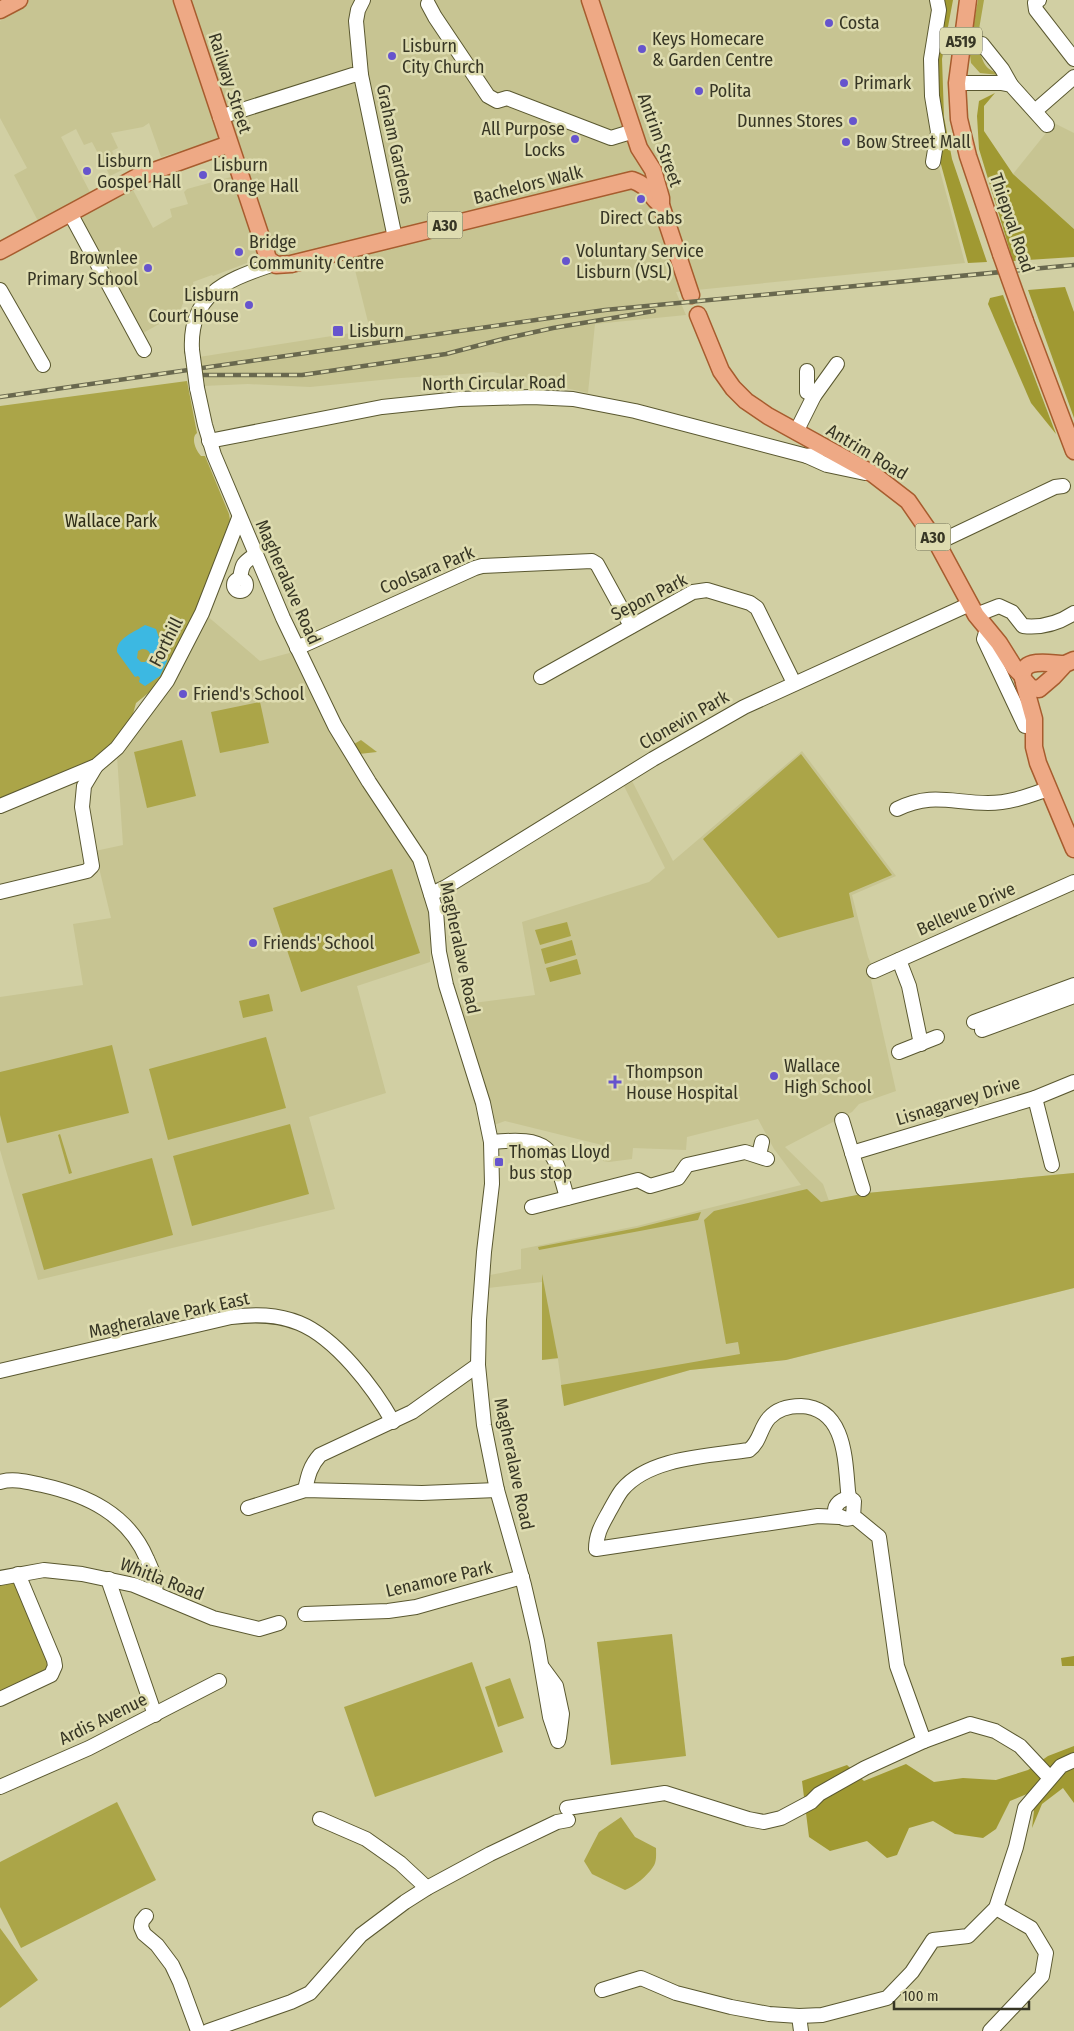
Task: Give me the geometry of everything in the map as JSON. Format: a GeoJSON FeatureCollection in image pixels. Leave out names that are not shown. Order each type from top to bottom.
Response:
{"type":"FeatureCollection","features":[{"type":"Feature","properties":{"kind":"main road"},"geometry":{"type":"LineString","coordinates":[[0,10],[19,0]]}},
{"type":"Feature","properties":{"kind":"main road","name":"Railway Street"},"geometry":{"type":"LineString","coordinates":[[182,0],[266,252],[272,262]]}},
{"type":"Feature","properties":{"kind":"main road","name":"Antrim Street"},"geometry":{"type":"LineString","coordinates":[[590,0],[639,148],[653,170],[661,198],[661,205],[691,295]]}},
{"type":"Feature","properties":{"kind":"main road","name":"Thiepval Road"},"geometry":{"type":"LineString","coordinates":[[968,0],[957,83],[960,119],[968,156],[1025,321],[1074,451]]}},
{"type":"Feature","properties":{"kind":"main road"},"geometry":{"type":"LineString","coordinates":[[0,251],[137,177],[229,144]]}},
{"type":"Feature","properties":{"kind":"main road","name":"Bachelors Walk"},"geometry":{"type":"LineString","coordinates":[[619,183],[640,166],[639,148]]}},
{"type":"Feature","properties":{"kind":"main road","name":"Bachelors Walk"},"geometry":{"type":"LineString","coordinates":[[272,262],[281,266],[291,264],[632,180],[648,188],[654,200],[661,205]]}},
{"type":"Feature","properties":{"kind":"main road","name":"Antrim Road"},"geometry":{"type":"LineString","coordinates":[[698,315],[721,371],[733,388],[746,401],[760,412],[873,474],[908,501],[937,543],[973,610],[999,643],[1023,679],[1036,755],[1048,789],[1070,829],[1074,849]]}},
{"type":"Feature","properties":{"kind":"main road","name":"Antrim Road"},"geometry":{"type":"LineString","coordinates":[[999,643],[1039,663]]}},
{"type":"Feature","properties":{"kind":"main road","name":"A30"},"geometry":{"type":"LineString","coordinates":[[1039,663],[1070,662]]}},
{"type":"Feature","properties":{"kind":"main road","name":"A30"},"geometry":{"type":"LineString","coordinates":[[1047,682],[1070,662]]}},
{"type":"Feature","properties":{"kind":"main road"},"geometry":{"type":"LineString","coordinates":[[1039,663],[1047,668],[1047,682],[1035,689],[1023,679],[1026,666],[1039,663]]}},
{"type":"Feature","properties":{"kind":"main road","name":"Antrim Road"},"geometry":{"type":"LineString","coordinates":[[1029,722],[1047,682]]}},
{"type":"Feature","properties":{"kind":"street","name":"Graham Gardens"},"geometry":{"type":"LineString","coordinates":[[363,0],[358,10],[356,21],[360,75],[395,238]]}},
{"type":"Feature","properties":{"kind":"street"},"geometry":{"type":"LineString","coordinates":[[933,162],[938,132],[931,76],[931,59],[939,10],[937,0]]}},
{"type":"Feature","properties":{"kind":"street"},"geometry":{"type":"LineString","coordinates":[[1039,0],[1035,3],[1036,10],[1074,59]]}},
{"type":"Feature","properties":{"kind":"street"},"geometry":{"type":"LineString","coordinates":[[428,4],[488,96],[497,101],[507,98],[536,107],[611,138],[634,131]]}},
{"type":"Feature","properties":{"kind":"street"},"geometry":{"type":"LineString","coordinates":[[982,44],[1002,69],[1011,85],[1047,125]]}},
{"type":"Feature","properties":{"kind":"street"},"geometry":{"type":"LineString","coordinates":[[220,117],[352,75],[360,75]]}},
{"type":"Feature","properties":{"kind":"street"},"geometry":{"type":"LineString","coordinates":[[1035,111],[1074,77]]}},
{"type":"Feature","properties":{"kind":"street"},"geometry":{"type":"LineString","coordinates":[[957,83],[1001,83],[1011,85]]}},
{"type":"Feature","properties":{"kind":"street"},"geometry":{"type":"LineString","coordinates":[[70,213],[144,350]]}},
{"type":"Feature","properties":{"kind":"street","name":"Magheralave Road"},"geometry":{"type":"LineString","coordinates":[[272,262],[268,266],[227,282],[210,294],[197,314],[191,338],[197,388],[209,441],[239,518],[297,648],[336,726],[369,782],[416,852],[436,911],[439,952],[446,985],[483,1103],[491,1142],[492,1184],[480,1300],[478,1365],[484,1425],[497,1490],[522,1577],[542,1667],[556,1686],[562,1714],[558,1741]]}},
{"type":"Feature","properties":{"kind":"street"},"geometry":{"type":"LineString","coordinates":[[0,290],[43,365]]}},
{"type":"Feature","properties":{"kind":"street"},"geometry":{"type":"LineString","coordinates":[[796,432],[814,396],[837,364]]}},
{"type":"Feature","properties":{"kind":"street"},"geometry":{"type":"LineString","coordinates":[[808,371],[807,392],[814,396]]}},
{"type":"Feature","properties":{"kind":"street","name":"North Circular Road"},"geometry":{"type":"LineString","coordinates":[[209,441],[382,407],[459,399],[532,397],[573,399],[635,411],[807,456],[826,464],[873,474]]}},
{"type":"Feature","properties":{"kind":"street"},"geometry":{"type":"LineString","coordinates":[[807,456],[814,455],[822,447]]}},
{"type":"Feature","properties":{"kind":"street"},"geometry":{"type":"LineString","coordinates":[[937,543],[1055,487],[1063,486]]}},
{"type":"Feature","properties":{"kind":"street","name":"Forthill"},"geometry":{"type":"LineString","coordinates":[[0,806],[96,766],[117,748],[167,681],[202,613],[239,518]]}},
{"type":"Feature","properties":{"kind":"street"},"geometry":{"type":"LineString","coordinates":[[240,579],[244,562],[256,555]]}},
{"type":"Feature","properties":{"kind":"street","name":"Coolsara Park"},"geometry":{"type":"LineString","coordinates":[[297,648],[482,566],[592,561],[597,564],[631,626]]}},
{"type":"Feature","properties":{"kind":"street","name":"Sepon Park"},"geometry":{"type":"LineString","coordinates":[[541,677],[693,592],[707,590],[757,608],[794,683]]}},
{"type":"Feature","properties":{"kind":"street","name":"Clonevin Park"},"geometry":{"type":"LineString","coordinates":[[431,894],[446,887],[652,759],[744,707],[794,683],[973,610],[999,606],[1012,612],[1024,626],[1035,627],[1064,620],[1074,613]]}},
{"type":"Feature","properties":{"kind":"street"},"geometry":{"type":"LineString","coordinates":[[987,629],[984,639],[1006,687],[1029,722]]}},
{"type":"Feature","properties":{"kind":"street"},"geometry":{"type":"LineString","coordinates":[[1006,687],[1023,679]]}},
{"type":"Feature","properties":{"kind":"street","name":"Forthill"},"geometry":{"type":"LineString","coordinates":[[0,892],[88,872],[92,866],[82,807],[84,786],[96,766]]}},
{"type":"Feature","properties":{"kind":"street"},"geometry":{"type":"LineString","coordinates":[[897,809],[920,800],[930,799],[945,799],[964,803],[1018,800],[1048,789]]}},
{"type":"Feature","properties":{"kind":"street","name":"Bellevue Drive"},"geometry":{"type":"LineString","coordinates":[[874,971],[1074,882]]}},
{"type":"Feature","properties":{"kind":"street"},"geometry":{"type":"LineString","coordinates":[[900,960],[909,986],[921,1044]]}},
{"type":"Feature","properties":{"kind":"street"},"geometry":{"type":"LineString","coordinates":[[1074,985],[978,1026],[1074,996]]}},
{"type":"Feature","properties":{"kind":"street"},"geometry":{"type":"LineString","coordinates":[[899,1052],[937,1037]]}},
{"type":"Feature","properties":{"kind":"street","name":"Lisnagarvey Drive"},"geometry":{"type":"LineString","coordinates":[[852,1153],[1035,1098],[1074,1082]]}},
{"type":"Feature","properties":{"kind":"street"},"geometry":{"type":"LineString","coordinates":[[1035,1098],[1052,1165]]}},
{"type":"Feature","properties":{"kind":"street"},"geometry":{"type":"LineString","coordinates":[[842,1120],[863,1189]]}},
{"type":"Feature","properties":{"kind":"street"},"geometry":{"type":"LineString","coordinates":[[491,1142],[522,1141],[538,1143],[548,1149],[557,1161],[567,1198]]}},
{"type":"Feature","properties":{"kind":"street"},"geometry":{"type":"LineString","coordinates":[[532,1206],[638,1180],[650,1186],[678,1178],[687,1165],[745,1152],[762,1152]]}},
{"type":"Feature","properties":{"kind":"street","name":"Magheralave Park East"},"geometry":{"type":"LineString","coordinates":[[0,1371],[231,1317],[252,1314],[267,1315],[301,1324],[316,1333],[341,1353],[355,1367],[393,1422]]}},
{"type":"Feature","properties":{"kind":"street"},"geometry":{"type":"LineString","coordinates":[[305,1490],[308,1472],[313,1462],[320,1455],[393,1422],[421,1407],[478,1365]]}},
{"type":"Feature","properties":{"kind":"street"},"geometry":{"type":"LineString","coordinates":[[846,1517],[854,1501],[849,1497],[844,1445],[828,1416],[819,1410],[808,1407],[790,1406],[769,1418],[755,1446],[749,1450],[678,1461],[650,1469],[636,1478],[622,1490],[600,1527],[596,1536],[596,1548],[818,1516],[858,1518],[880,1537],[897,1666],[924,1741]]}},
{"type":"Feature","properties":{"kind":"street"},"geometry":{"type":"LineString","coordinates":[[0,1482],[10,1480],[46,1486],[82,1496],[103,1507],[125,1525],[141,1546],[153,1573],[155,1592]]}},
{"type":"Feature","properties":{"kind":"street"},"geometry":{"type":"LineString","coordinates":[[248,1508],[305,1490],[422,1493],[497,1490]]}},
{"type":"Feature","properties":{"kind":"street"},"geometry":{"type":"LineString","coordinates":[[846,1517],[835,1513],[837,1503],[849,1497]]}},
{"type":"Feature","properties":{"kind":"street","name":"Whitla Road"},"geometry":{"type":"LineString","coordinates":[[0,1578],[44,1570],[110,1578],[155,1592],[197,1612],[223,1620],[259,1629],[279,1623]]}},
{"type":"Feature","properties":{"kind":"street"},"geometry":{"type":"LineString","coordinates":[[0,1699],[51,1675],[56,1666],[18,1574]]}},
{"type":"Feature","properties":{"kind":"street","name":"Lenamore Park"},"geometry":{"type":"LineString","coordinates":[[305,1614],[388,1611],[416,1607],[522,1577]]}},
{"type":"Feature","properties":{"kind":"street"},"geometry":{"type":"LineString","coordinates":[[110,1578],[110,1585],[155,1715]]}},
{"type":"Feature","properties":{"kind":"street","name":"Ardis Avenue"},"geometry":{"type":"LineString","coordinates":[[0,1787],[89,1748],[219,1681]]}},
{"type":"Feature","properties":{"kind":"street"},"geometry":{"type":"LineString","coordinates":[[208,2031],[291,2002],[310,1993],[361,1935],[428,1888],[557,1822],[568,1814],[665,1793],[748,1819],[764,1822],[781,1818],[811,1802],[819,1794],[865,1768],[924,1741],[970,1724],[995,1731],[1020,1746],[1050,1778]]}},
{"type":"Feature","properties":{"kind":"street"},"geometry":{"type":"LineString","coordinates":[[602,1990],[641,1978],[676,1993],[731,2007],[769,2014],[799,2016],[837,2012],[887,1998],[912,1972],[933,1940],[968,1936],[996,1908],[1016,1847],[1025,1808],[1061,1766],[1074,1760]]}},
{"type":"Feature","properties":{"kind":"street"},"geometry":{"type":"LineString","coordinates":[[320,1819],[366,1839],[400,1863],[428,1888]]}},
{"type":"Feature","properties":{"kind":"street"},"geometry":{"type":"LineString","coordinates":[[990,2031],[1042,1976],[1046,1953],[1031,1928],[996,1908]]}},
{"type":"Feature","properties":{"kind":"street"},"geometry":{"type":"LineString","coordinates":[[146,1916],[142,1921],[141,1927],[144,1934],[156,1945],[172,1965],[198,2031]]}},
{"type":"Feature","properties":{"kind":"street"},"geometry":{"type":"LineString","coordinates":[[799,2016],[801,2031]]}},
{"type":"Feature","properties":{"kind":"shaded area"},"geometry":{"type":"Polygon","coordinates":[[[6,0],[941,0],[937,160],[965,263],[676,292],[686,315],[595,324],[588,393],[493,372],[401,378],[310,387],[248,384],[203,386],[199,357],[370,330],[352,258],[269,275],[260,258],[212,275],[193,282],[194,287],[184,301],[179,313],[143,333],[80,216],[133,190],[153,228],[172,217],[170,209],[188,204],[184,192],[187,189],[231,177],[219,139],[161,157],[149,123],[143,127],[111,133],[118,148],[112,151],[122,170],[110,176],[92,142],[84,145],[76,129],[61,137],[90,192],[38,221],[14,175],[27,168],[0,118],[0,21],[13,14],[6,0]]]}},
{"type":"Feature","properties":{"kind":"shaded area"},"geometry":{"type":"Polygon","coordinates":[[[943,0],[953,0],[942,59],[944,117],[952,159],[987,262],[968,263],[940,161],[937,57],[943,0]]]}},
{"type":"Feature","properties":{"kind":"shaded area"},"geometry":{"type":"Polygon","coordinates":[[[995,93],[984,106],[984,131],[1013,174],[1074,229],[1074,257],[1013,261],[979,149],[977,116],[979,101],[995,93]]]}},
{"type":"Feature","properties":{"kind":"shaded area"},"geometry":{"type":"Polygon","coordinates":[[[1054,123],[1074,133],[1074,229],[1013,174],[1054,123]]]}},
{"type":"Feature","properties":{"kind":"shaded area"},"geometry":{"type":"Polygon","coordinates":[[[1065,287],[1074,312],[1074,418],[1028,290],[1065,287]]]}},
{"type":"Feature","properties":{"kind":"shaded area"},"geometry":{"type":"Polygon","coordinates":[[[1003,295],[1056,434],[1031,403],[988,304],[990,298],[1003,295]]]}},
{"type":"Feature","properties":{"kind":"shaded area","name":"Friends' School"},"geometry":{"type":"Polygon","coordinates":[[[206,615],[260,661],[293,652],[409,854],[420,877],[431,904],[430,962],[357,986],[386,1093],[309,1117],[335,1209],[38,1280],[0,1150],[0,997],[83,985],[73,924],[111,918],[95,851],[123,845],[117,756],[171,683],[197,639],[206,615]]]}},
{"type":"Feature","properties":{"kind":"shaded area","name":"Wallace High School"},"geometry":{"type":"Polygon","coordinates":[[[802,751],[896,876],[852,895],[868,957],[877,977],[871,980],[896,1091],[859,1104],[852,1112],[785,1147],[823,1184],[829,1201],[867,1193],[1074,1173],[1074,1288],[786,1360],[690,1370],[564,1406],[558,1359],[542,1360],[542,1282],[488,1288],[490,1275],[521,1269],[521,1249],[637,1226],[801,1185],[774,1149],[758,1119],[687,1137],[686,1150],[633,1148],[632,1159],[609,1162],[603,1161],[602,1145],[505,1121],[494,1125],[493,1111],[458,1005],[535,995],[522,922],[649,882],[665,868],[622,782],[630,777],[673,861],[802,751]]]}},
{"type":"Feature","properties":{"kind":"shaded area"},"geometry":{"type":"Polygon","coordinates":[[[1074,1656],[1074,1666],[1062,1666],[1061,1658],[1074,1656]]]}},
{"type":"Feature","properties":{"kind":"shaded area"},"geometry":{"type":"Polygon","coordinates":[[[1074,1746],[1074,1803],[1063,1788],[1042,1804],[1032,1828],[1034,1811],[1027,1794],[1010,1801],[996,1829],[983,1838],[955,1834],[933,1821],[909,1828],[897,1855],[887,1858],[867,1841],[830,1851],[809,1837],[802,1781],[847,1765],[864,1781],[906,1764],[934,1782],[963,1778],[996,1780],[1028,1770],[1048,1756],[1074,1746]]]}},
{"type":"Feature","properties":{"kind":"green space"},"geometry":{"type":"Polygon","coordinates":[[[978,0],[984,0],[976,47],[986,66],[999,75],[980,73],[971,63],[969,48],[978,0]]]}},
{"type":"Feature","properties":{"kind":"green space","name":"Wallace Park"},"geometry":{"type":"Polygon","coordinates":[[[187,381],[197,433],[194,437],[195,446],[201,456],[205,456],[230,520],[189,629],[157,686],[136,703],[130,725],[95,765],[0,801],[0,406],[187,381]]]}},
{"type":"Feature","properties":{"kind":"green space"},"geometry":{"type":"Polygon","coordinates":[[[260,702],[269,743],[220,753],[211,712],[260,702]]]}},
{"type":"Feature","properties":{"kind":"green space"},"geometry":{"type":"Polygon","coordinates":[[[182,740],[196,796],[147,808],[134,752],[182,740]]]}},
{"type":"Feature","properties":{"kind":"green space"},"geometry":{"type":"Polygon","coordinates":[[[361,740],[377,752],[359,754],[354,744],[361,740]]]}},
{"type":"Feature","properties":{"kind":"green space"},"geometry":{"type":"Polygon","coordinates":[[[801,754],[892,875],[849,893],[854,917],[778,938],[703,839],[801,754]]]}},
{"type":"Feature","properties":{"kind":"green space"},"geometry":{"type":"Polygon","coordinates":[[[392,869],[420,953],[301,992],[273,908],[392,869]]]}},
{"type":"Feature","properties":{"kind":"green space"},"geometry":{"type":"Polygon","coordinates":[[[567,922],[571,936],[540,945],[535,930],[567,922]]]}},
{"type":"Feature","properties":{"kind":"green space"},"geometry":{"type":"Polygon","coordinates":[[[572,940],[576,955],[545,964],[541,949],[572,940]]]}},
{"type":"Feature","properties":{"kind":"green space"},"geometry":{"type":"Polygon","coordinates":[[[577,959],[581,974],[550,982],[546,968],[577,959]]]}},
{"type":"Feature","properties":{"kind":"green space"},"geometry":{"type":"Polygon","coordinates":[[[269,994],[273,1011],[243,1018],[239,1001],[269,994]]]}},
{"type":"Feature","properties":{"kind":"green space"},"geometry":{"type":"Polygon","coordinates":[[[266,1037],[286,1108],[168,1140],[149,1069],[266,1037]]]}},
{"type":"Feature","properties":{"kind":"green space"},"geometry":{"type":"Polygon","coordinates":[[[112,1045],[129,1113],[7,1143],[0,1115],[0,1072],[112,1045]]]}},
{"type":"Feature","properties":{"kind":"green space"},"geometry":{"type":"Polygon","coordinates":[[[290,1124],[309,1194],[192,1226],[173,1156],[290,1124]]]}},
{"type":"Feature","properties":{"kind":"green space"},"geometry":{"type":"Polygon","coordinates":[[[60,1134],[72,1173],[69,1174],[58,1135],[60,1134]]]}},
{"type":"Feature","properties":{"kind":"green space"},"geometry":{"type":"Polygon","coordinates":[[[152,1158],[173,1235],[44,1270],[22,1194],[152,1158]]]}},
{"type":"Feature","properties":{"kind":"green space"},"geometry":{"type":"Polygon","coordinates":[[[1074,1173],[1074,1288],[786,1360],[690,1370],[564,1406],[561,1385],[740,1354],[738,1342],[726,1344],[704,1220],[714,1211],[807,1189],[821,1202],[867,1193],[1074,1173]]]}},
{"type":"Feature","properties":{"kind":"green space"},"geometry":{"type":"Polygon","coordinates":[[[701,1212],[698,1220],[539,1250],[538,1247],[637,1228],[701,1212]]]}},
{"type":"Feature","properties":{"kind":"green space"},"geometry":{"type":"Polygon","coordinates":[[[542,1274],[558,1358],[542,1360],[542,1274]]]}},
{"type":"Feature","properties":{"kind":"green space"},"geometry":{"type":"Polygon","coordinates":[[[14,1582],[50,1662],[45,1672],[0,1693],[0,1584],[14,1582]]]}},
{"type":"Feature","properties":{"kind":"green space"},"geometry":{"type":"Polygon","coordinates":[[[672,1634],[686,1756],[611,1765],[597,1642],[672,1634]]]}},
{"type":"Feature","properties":{"kind":"green space"},"geometry":{"type":"Polygon","coordinates":[[[472,1662],[503,1752],[375,1797],[344,1707],[472,1662]]]}},
{"type":"Feature","properties":{"kind":"green space"},"geometry":{"type":"Polygon","coordinates":[[[510,1678],[524,1718],[498,1727],[485,1687],[510,1678]]]}},
{"type":"Feature","properties":{"kind":"green space"},"geometry":{"type":"Polygon","coordinates":[[[117,1802],[156,1880],[21,1948],[0,1907],[0,1862],[117,1802]]]}},
{"type":"Feature","properties":{"kind":"green space"},"geometry":{"type":"Polygon","coordinates":[[[621,1817],[635,1837],[656,1848],[656,1860],[648,1874],[625,1890],[592,1874],[584,1861],[599,1832],[621,1817]]]}},
{"type":"Feature","properties":{"kind":"green space"},"geometry":{"type":"Polygon","coordinates":[[[0,1928],[38,1980],[0,2008],[0,1928]]]}},
{"type":"Feature","properties":{"kind":"water"},"geometry":{"type":"Polygon","coordinates":[[[145,625],[156,629],[167,661],[160,676],[145,686],[139,682],[140,678],[138,676],[135,677],[117,652],[123,639],[145,625]],[[142,649],[138,651],[137,658],[141,662],[145,662],[150,656],[147,650],[142,649]]]}},
{"type":"Feature","properties":{"kind":"railway"},"geometry":{"type":"LineString","coordinates":[[0,397],[605,310],[1074,265]]}},
{"type":"Feature","properties":{"kind":"railway"},"geometry":{"type":"LineString","coordinates":[[193,375],[302,375],[446,354],[553,328],[654,311]]}},
{"type":"Feature","properties":{"kind":"place","name":"Costa"},"geometry":{"type":"Point","coordinates":[829,23]}},
{"type":"Feature","properties":{"kind":"place","name":"Keys Homecare & Garden Centre"},"geometry":{"type":"Point","coordinates":[642,49]}},
{"type":"Feature","properties":{"kind":"place","name":"Lisburn City Church"},"geometry":{"type":"Point","coordinates":[392,56]}},
{"type":"Feature","properties":{"kind":"place","name":"Primark"},"geometry":{"type":"Point","coordinates":[844,83]}},
{"type":"Feature","properties":{"kind":"place","name":"Polita"},"geometry":{"type":"Point","coordinates":[699,91]}},
{"type":"Feature","properties":{"kind":"place","name":"Dunnes Stores"},"geometry":{"type":"Point","coordinates":[853,121]}},
{"type":"Feature","properties":{"kind":"place","name":"All Purpose Locks"},"geometry":{"type":"Point","coordinates":[575,139]}},
{"type":"Feature","properties":{"kind":"place","name":"Bow Street Mall"},"geometry":{"type":"Point","coordinates":[846,142]}},
{"type":"Feature","properties":{"kind":"place","name":"Lisburn Gospel Hall"},"geometry":{"type":"Point","coordinates":[87,171]}},
{"type":"Feature","properties":{"kind":"place","name":"Lisburn Orange Hall"},"geometry":{"type":"Point","coordinates":[203,175]}},
{"type":"Feature","properties":{"kind":"place","name":"Direct Cabs"},"geometry":{"type":"Point","coordinates":[641,199]}},
{"type":"Feature","properties":{"kind":"place","name":"Bridge Community Centre"},"geometry":{"type":"Point","coordinates":[239,252]}},
{"type":"Feature","properties":{"kind":"place","name":"Voluntary Service Lisburn (VSL)"},"geometry":{"type":"Point","coordinates":[566,261]}},
{"type":"Feature","properties":{"kind":"place","name":"Brownlee Primary School"},"geometry":{"type":"Point","coordinates":[148,268]}},
{"type":"Feature","properties":{"kind":"place","name":"Lisburn Court House"},"geometry":{"type":"Point","coordinates":[249,305]}},
{"type":"Feature","properties":{"kind":"place","name":"Lisburn"},"geometry":{"type":"Point","coordinates":[338,331]}},
{"type":"Feature","properties":{"kind":"place","name":"Friend's School"},"geometry":{"type":"Point","coordinates":[183,694]}},
{"type":"Feature","properties":{"kind":"place","name":"Friends' School"},"geometry":{"type":"Point","coordinates":[253,943]}},
{"type":"Feature","properties":{"kind":"place","name":"Wallace High School"},"geometry":{"type":"Point","coordinates":[774,1076]}},
{"type":"Feature","properties":{"kind":"place","name":"Thompson House Hospital"},"geometry":{"type":"Point","coordinates":[615,1082]}},
{"type":"Feature","properties":{"kind":"place","name":"Thomas Lloyd bus stop"},"geometry":{"type":"Point","coordinates":[499,1162]}}]}
